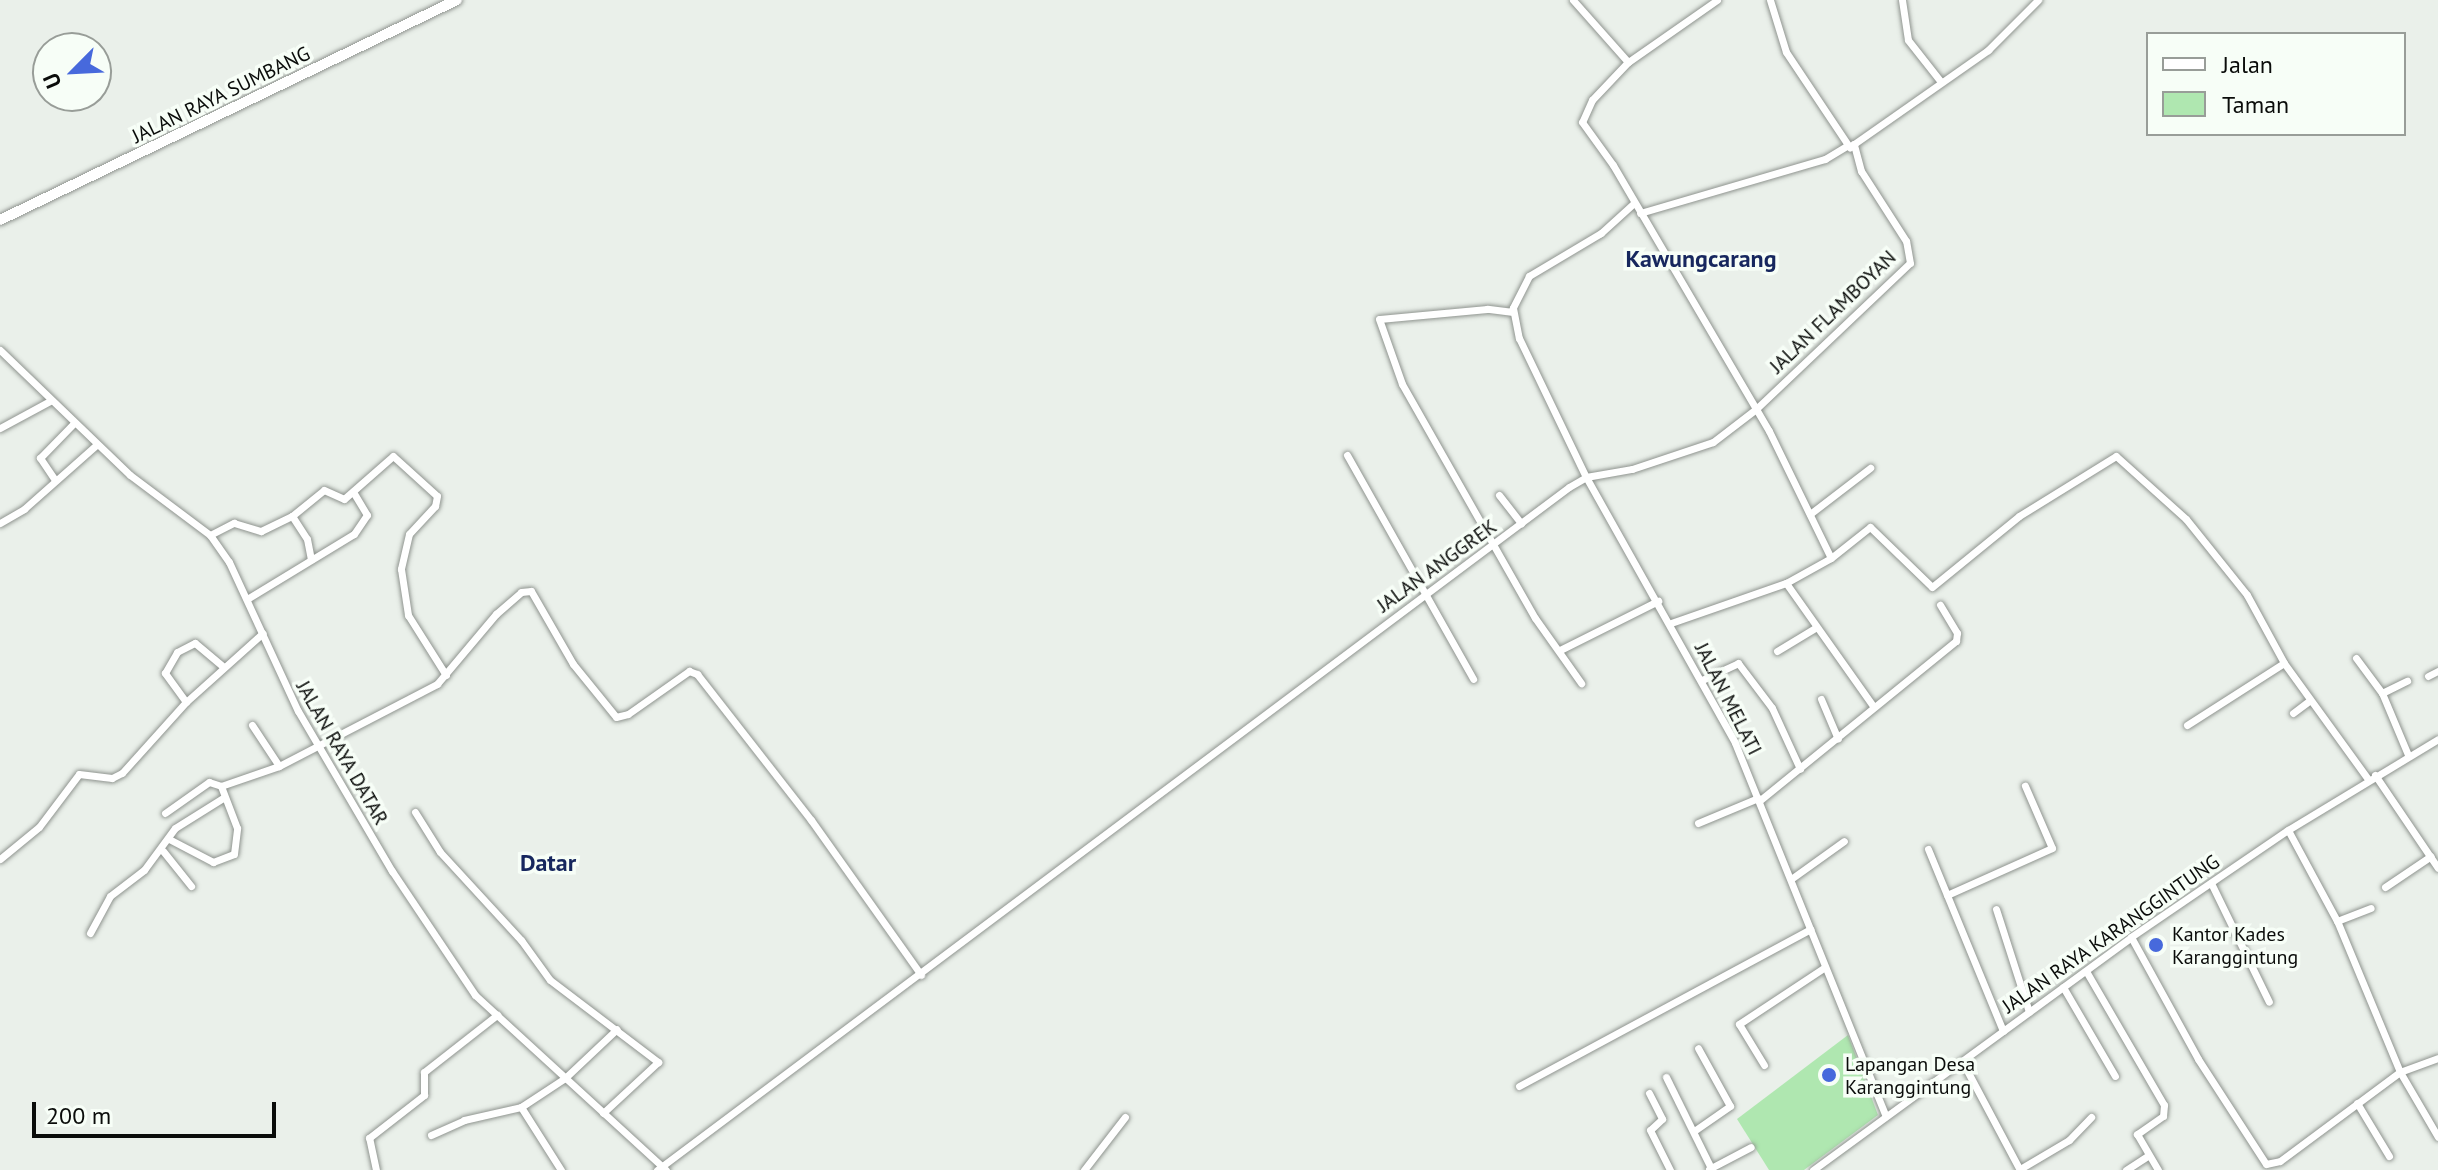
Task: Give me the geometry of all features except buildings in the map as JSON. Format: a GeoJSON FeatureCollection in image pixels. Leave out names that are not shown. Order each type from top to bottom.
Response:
{"type":"FeatureCollection","features":[{"type":"Feature","properties":{"kind":"street","name":"JALAN RAYA SUMBANG"},"geometry":{"type":"LineString","coordinates":[[0,220],[457,0]]}},
{"type":"Feature","properties":{"kind":"street"},"geometry":{"type":"LineString","coordinates":[[1573,0],[1628,62]]}},
{"type":"Feature","properties":{"kind":"street"},"geometry":{"type":"LineString","coordinates":[[1717,0],[1628,62],[1581,118],[1756,409],[1831,558]]}},
{"type":"Feature","properties":{"kind":"street"},"geometry":{"type":"LineString","coordinates":[[1770,0],[1786,52],[1850,147]]}},
{"type":"Feature","properties":{"kind":"street"},"geometry":{"type":"LineString","coordinates":[[1640,213],[1825,159],[1850,147],[2004,37],[2038,0]]}},
{"type":"Feature","properties":{"kind":"street"},"geometry":{"type":"LineString","coordinates":[[1904,1],[1908,40],[1941,82]]}},
{"type":"Feature","properties":{"kind":"street","name":"JALAN FLAMBOYAN"},"geometry":{"type":"LineString","coordinates":[[1756,409],[1910,263],[1906,241],[1850,147]]}},
{"type":"Feature","properties":{"kind":"street"},"geometry":{"type":"LineString","coordinates":[[1581,683],[1535,618],[1402,384],[1379,319],[1514,306],[1533,272],[1601,233],[1634,203]]}},
{"type":"Feature","properties":{"kind":"street","name":"JALAN MELATI"},"geometry":{"type":"LineString","coordinates":[[1514,306],[1529,362],[1586,477],[1702,680],[1759,800],[1886,1116]]}},
{"type":"Feature","properties":{"kind":"street","name":"JALAN RAYA DATAR"},"geometry":{"type":"LineString","coordinates":[[0,350],[96,445],[173,510],[210,535],[247,599],[280,677],[319,747],[413,905],[475,995],[662,1169]]}},
{"type":"Feature","properties":{"kind":"street"},"geometry":{"type":"LineString","coordinates":[[0,428],[50,401]]}},
{"type":"Feature","properties":{"kind":"street","name":"JALAN ANGGREK"},"geometry":{"type":"LineString","coordinates":[[662,1169],[1424,594],[1586,477],[1686,453],[1713,442],[1756,409]]}},
{"type":"Feature","properties":{"kind":"street"},"geometry":{"type":"LineString","coordinates":[[55,480],[40,458],[74,423]]}},
{"type":"Feature","properties":{"kind":"street"},"geometry":{"type":"LineString","coordinates":[[0,523],[96,445]]}},
{"type":"Feature","properties":{"kind":"street"},"geometry":{"type":"LineString","coordinates":[[1347,455],[1473,679]]}},
{"type":"Feature","properties":{"kind":"street"},"geometry":{"type":"LineString","coordinates":[[210,535],[234,523],[261,531],[292,516],[324,490],[342,499],[394,456],[437,496],[435,506],[409,534],[401,569],[408,615],[446,675]]}},
{"type":"Feature","properties":{"kind":"street"},"geometry":{"type":"LineString","coordinates":[[1671,623],[1786,583],[1831,558],[1870,527],[1932,587],[2019,516],[2116,456],[2195,530],[2247,595],[2284,663],[2438,868]]}},
{"type":"Feature","properties":{"kind":"street"},"geometry":{"type":"LineString","coordinates":[[1810,514],[1870,468]]}},
{"type":"Feature","properties":{"kind":"street"},"geometry":{"type":"LineString","coordinates":[[247,599],[343,543],[365,520],[353,492]]}},
{"type":"Feature","properties":{"kind":"street"},"geometry":{"type":"LineString","coordinates":[[1499,495],[1521,523]]}},
{"type":"Feature","properties":{"kind":"street"},"geometry":{"type":"LineString","coordinates":[[292,516],[307,539],[311,560]]}},
{"type":"Feature","properties":{"kind":"street"},"geometry":{"type":"LineString","coordinates":[[1786,583],[1873,706]]}},
{"type":"Feature","properties":{"kind":"street"},"geometry":{"type":"LineString","coordinates":[[165,813],[209,782],[221,786],[279,766],[319,747],[446,675],[496,614],[527,590],[534,593],[573,664],[616,717],[628,714],[689,671],[697,674],[811,820],[921,975]]}},
{"type":"Feature","properties":{"kind":"street"},"geometry":{"type":"LineString","coordinates":[[1560,650],[1658,601]]}},
{"type":"Feature","properties":{"kind":"street"},"geometry":{"type":"LineString","coordinates":[[1698,823],[1759,800],[1956,641],[1957,633],[1940,605]]}},
{"type":"Feature","properties":{"kind":"street"},"geometry":{"type":"LineString","coordinates":[[1777,651],[1815,628]]}},
{"type":"Feature","properties":{"kind":"street"},"geometry":{"type":"LineString","coordinates":[[0,859],[39,827],[79,774],[103,778],[122,773],[222,666],[263,633]]}},
{"type":"Feature","properties":{"kind":"street"},"geometry":{"type":"LineString","coordinates":[[186,702],[165,673],[177,652],[195,643],[222,666]]}},
{"type":"Feature","properties":{"kind":"street"},"geometry":{"type":"LineString","coordinates":[[2356,658],[2382,693],[2408,755]]}},
{"type":"Feature","properties":{"kind":"street"},"geometry":{"type":"LineString","coordinates":[[1702,680],[1738,663],[1761,701],[1772,708],[1800,769]]}},
{"type":"Feature","properties":{"kind":"street"},"geometry":{"type":"LineString","coordinates":[[2187,725],[2284,663]]}},
{"type":"Feature","properties":{"kind":"street"},"geometry":{"type":"LineString","coordinates":[[2428,676],[2438,671]]}},
{"type":"Feature","properties":{"kind":"street"},"geometry":{"type":"LineString","coordinates":[[2382,693],[2407,681]]}},
{"type":"Feature","properties":{"kind":"street"},"geometry":{"type":"LineString","coordinates":[[1821,699],[1838,739]]}},
{"type":"Feature","properties":{"kind":"street"},"geometry":{"type":"LineString","coordinates":[[2293,713],[2310,700]]}},
{"type":"Feature","properties":{"kind":"street"},"geometry":{"type":"LineString","coordinates":[[252,725],[279,766]]}},
{"type":"Feature","properties":{"kind":"street","name":"JALAN RAYA KARANGGINTUNG"},"geometry":{"type":"LineString","coordinates":[[1813,1170],[2131,937],[2288,830],[2438,739]]}},
{"type":"Feature","properties":{"kind":"street"},"geometry":{"type":"LineString","coordinates":[[169,839],[213,862],[234,854],[237,828],[223,798],[221,786]]}},
{"type":"Feature","properties":{"kind":"street"},"geometry":{"type":"LineString","coordinates":[[1947,895],[2052,848],[2025,786]]}},
{"type":"Feature","properties":{"kind":"street"},"geometry":{"type":"LineString","coordinates":[[90,933],[110,896],[163,851],[169,839],[194,816],[223,798]]}},
{"type":"Feature","properties":{"kind":"street"},"geometry":{"type":"LineString","coordinates":[[183,803],[194,816]]}},
{"type":"Feature","properties":{"kind":"street"},"geometry":{"type":"LineString","coordinates":[[415,812],[440,852],[521,940],[550,980],[617,1029],[659,1065],[603,1113]]}},
{"type":"Feature","properties":{"kind":"street"},"geometry":{"type":"LineString","coordinates":[[2288,830],[2337,921],[2400,1072],[2438,1137]]}},
{"type":"Feature","properties":{"kind":"street"},"geometry":{"type":"LineString","coordinates":[[1791,879],[1844,841]]}},
{"type":"Feature","properties":{"kind":"street"},"geometry":{"type":"LineString","coordinates":[[1928,849],[2003,1031]]}},
{"type":"Feature","properties":{"kind":"street"},"geometry":{"type":"LineString","coordinates":[[163,851],[191,886]]}},
{"type":"Feature","properties":{"kind":"street"},"geometry":{"type":"LineString","coordinates":[[2385,887],[2431,856]]}},
{"type":"Feature","properties":{"kind":"street"},"geometry":{"type":"LineString","coordinates":[[2211,883],[2269,1002]]}},
{"type":"Feature","properties":{"kind":"street"},"geometry":{"type":"LineString","coordinates":[[2337,921],[2371,908]]}},
{"type":"Feature","properties":{"kind":"street"},"geometry":{"type":"LineString","coordinates":[[1996,909],[2029,1012]]}},
{"type":"Feature","properties":{"kind":"street"},"geometry":{"type":"LineString","coordinates":[[1519,1086],[1810,929]]}},
{"type":"Feature","properties":{"kind":"street"},"geometry":{"type":"LineString","coordinates":[[2131,937],[2198,1059],[2267,1168],[2400,1072],[2438,1058]]}},
{"type":"Feature","properties":{"kind":"street"},"geometry":{"type":"LineString","coordinates":[[1764,1065],[1739,1024],[1825,967]]}},
{"type":"Feature","properties":{"kind":"street"},"geometry":{"type":"LineString","coordinates":[[2086,971],[2164,1105],[2163,1116],[2137,1134],[2158,1170]]}},
{"type":"Feature","properties":{"kind":"street"},"geometry":{"type":"LineString","coordinates":[[2063,987],[2115,1076]]}},
{"type":"Feature","properties":{"kind":"street"},"geometry":{"type":"LineString","coordinates":[[376,1170],[369,1138],[424,1095],[424,1072],[497,1015]]}},
{"type":"Feature","properties":{"kind":"street"},"geometry":{"type":"LineString","coordinates":[[431,1135],[464,1120],[521,1107],[565,1078],[617,1029]]}},
{"type":"Feature","properties":{"kind":"street"},"geometry":{"type":"LineString","coordinates":[[1694,1131],[1730,1106],[1698,1048]]}},
{"type":"Feature","properties":{"kind":"street"},"geometry":{"type":"LineString","coordinates":[[1962,1061],[2020,1169],[2069,1140],[2091,1117]]}},
{"type":"Feature","properties":{"kind":"street"},"geometry":{"type":"LineString","coordinates":[[1666,1077],[1712,1167],[1751,1147]]}},
{"type":"Feature","properties":{"kind":"street"},"geometry":{"type":"LineString","coordinates":[[1649,1093],[1662,1119],[1650,1130],[1670,1170]]}},
{"type":"Feature","properties":{"kind":"street"},"geometry":{"type":"LineString","coordinates":[[2357,1103],[2389,1156]]}},
{"type":"Feature","properties":{"kind":"street"},"geometry":{"type":"LineString","coordinates":[[521,1107],[561,1170]]}},
{"type":"Feature","properties":{"kind":"street"},"geometry":{"type":"LineString","coordinates":[[1084,1170],[1125,1117]]}},
{"type":"Feature","properties":{"kind":"street"},"geometry":{"type":"LineString","coordinates":[[2130,1167],[2149,1155]]}},
{"type":"Feature","properties":{"kind":"street"},"geometry":{"type":"LineString","coordinates":[[2280,1161],[2286,1170]]}},
{"type":"Feature","properties":{"kind":"green space","name":"Lapangan Desa Karanggintung"},"geometry":{"type":"Polygon","coordinates":[[[1848,1035],[1878,1115],[1804,1170],[1769,1170],[1737,1119],[1848,1035]]]}},
{"type":"Feature","properties":{"kind":"place","name":"Kantor Kades Karanggintung"},"geometry":{"type":"Point","coordinates":[2156,945]}},
{"type":"Feature","properties":{"kind":"place","name":"Lapangan Desa Karanggintung"},"geometry":{"type":"Point","coordinates":[1829,1075]}},
{"type":"Feature","properties":{"kind":"district","name":"Kawungcarang"},"geometry":{"type":"Point","coordinates":[1701,259]}},
{"type":"Feature","properties":{"kind":"district","name":"Datar"},"geometry":{"type":"Point","coordinates":[548,863]}}]}
